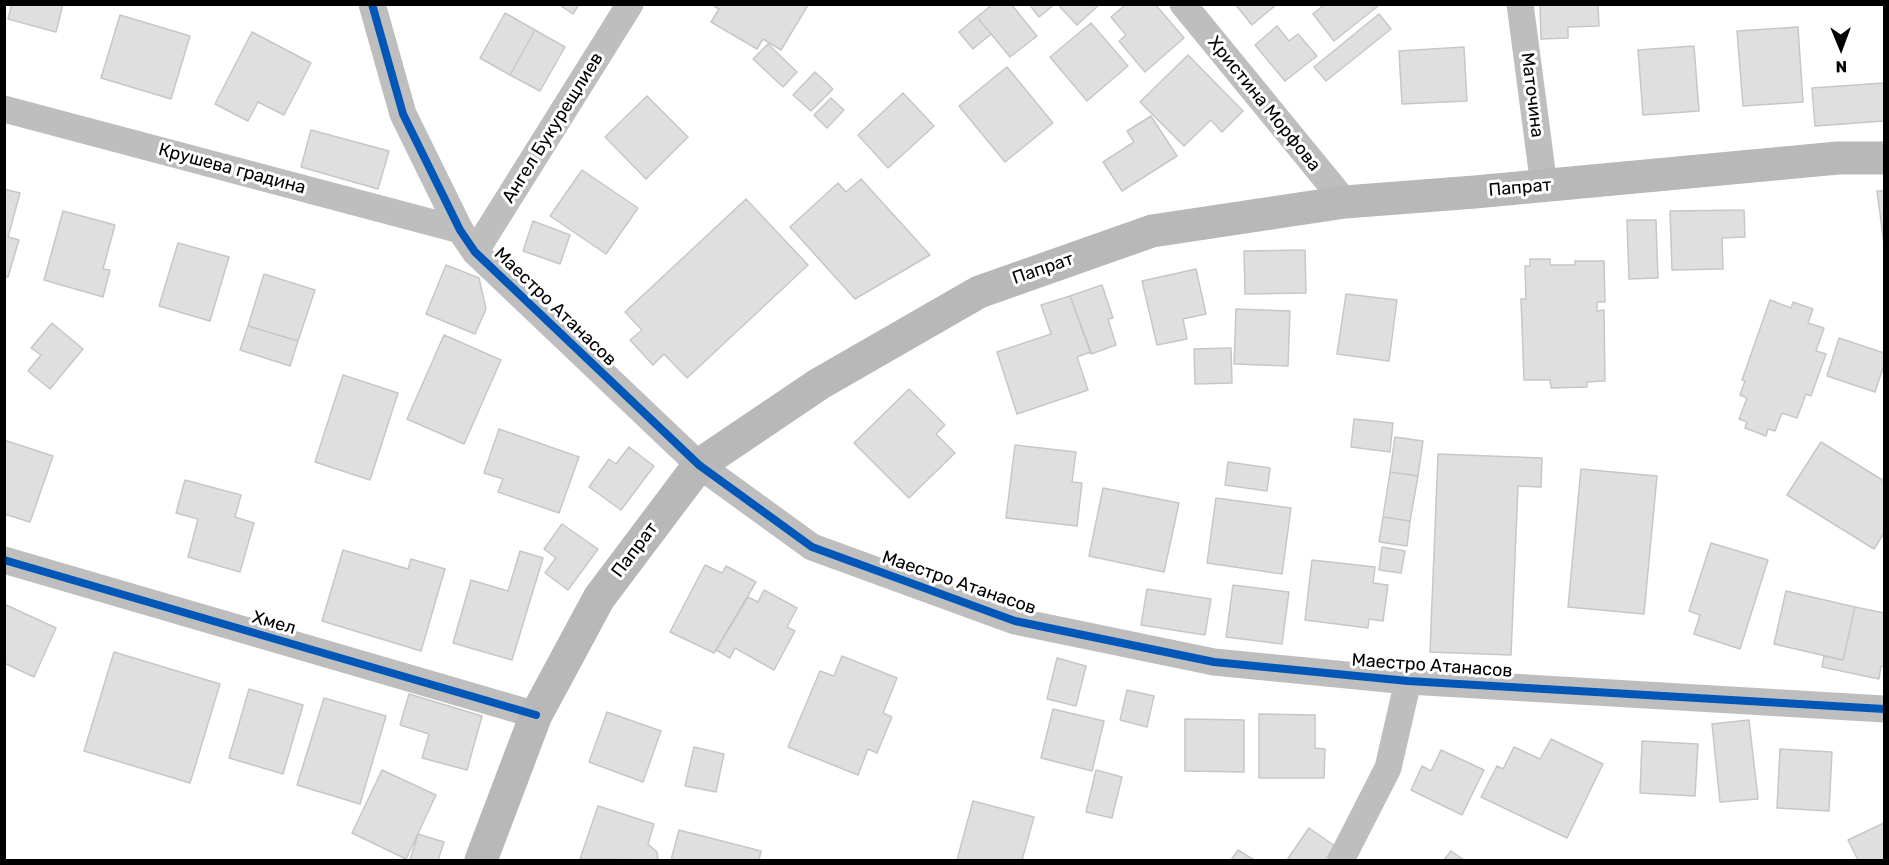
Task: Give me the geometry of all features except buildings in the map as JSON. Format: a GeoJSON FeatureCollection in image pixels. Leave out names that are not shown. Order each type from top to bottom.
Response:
{"type":"FeatureCollection","features":[{"type":"Feature","properties":{"kind":"main road","name":"Папрат"},"geometry":{"type":"LineString","coordinates":[[481,861],[536,715],[598,598],[699,465],[819,384],[979,292],[1152,231],[1345,202],[1838,158],[1884,158]]}},
{"type":"Feature","properties":{"kind":"street","name":"Маестро Атанасов"},"geometry":{"type":"LineString","coordinates":[[372,4],[403,114],[460,230],[475,252],[699,465],[812,547],[1015,621],[1214,662],[1408,681],[1884,709]]}},
{"type":"Feature","properties":{"kind":"street","name":"Ангел Букурещлиев"},"geometry":{"type":"LineString","coordinates":[[475,252],[630,4]]}},
{"type":"Feature","properties":{"kind":"street","name":"Христина Морфова"},"geometry":{"type":"LineString","coordinates":[[1183,4],[1345,202]]}},
{"type":"Feature","properties":{"kind":"street","name":"Маточина"},"geometry":{"type":"LineString","coordinates":[[1520,4],[1544,186]]}},
{"type":"Feature","properties":{"kind":"street","name":"Крушева градина"},"geometry":{"type":"LineString","coordinates":[[4,109],[460,230]]}},
{"type":"Feature","properties":{"kind":"street","name":"Хмел"},"geometry":{"type":"LineString","coordinates":[[4,560],[536,715]]}},
{"type":"Feature","properties":{"kind":"street"},"geometry":{"type":"LineString","coordinates":[[1341,861],[1388,768],[1408,681]]}},
{"type":"Feature","properties":{"kind":"cycle path"},"geometry":{"type":"LineString","coordinates":[[372,4],[403,114],[460,230],[475,252],[699,465],[812,547],[1015,621],[1214,662],[1408,681],[1884,709]]}},
{"type":"Feature","properties":{"kind":"cycle path"},"geometry":{"type":"LineString","coordinates":[[4,560],[536,715]]}}]}
